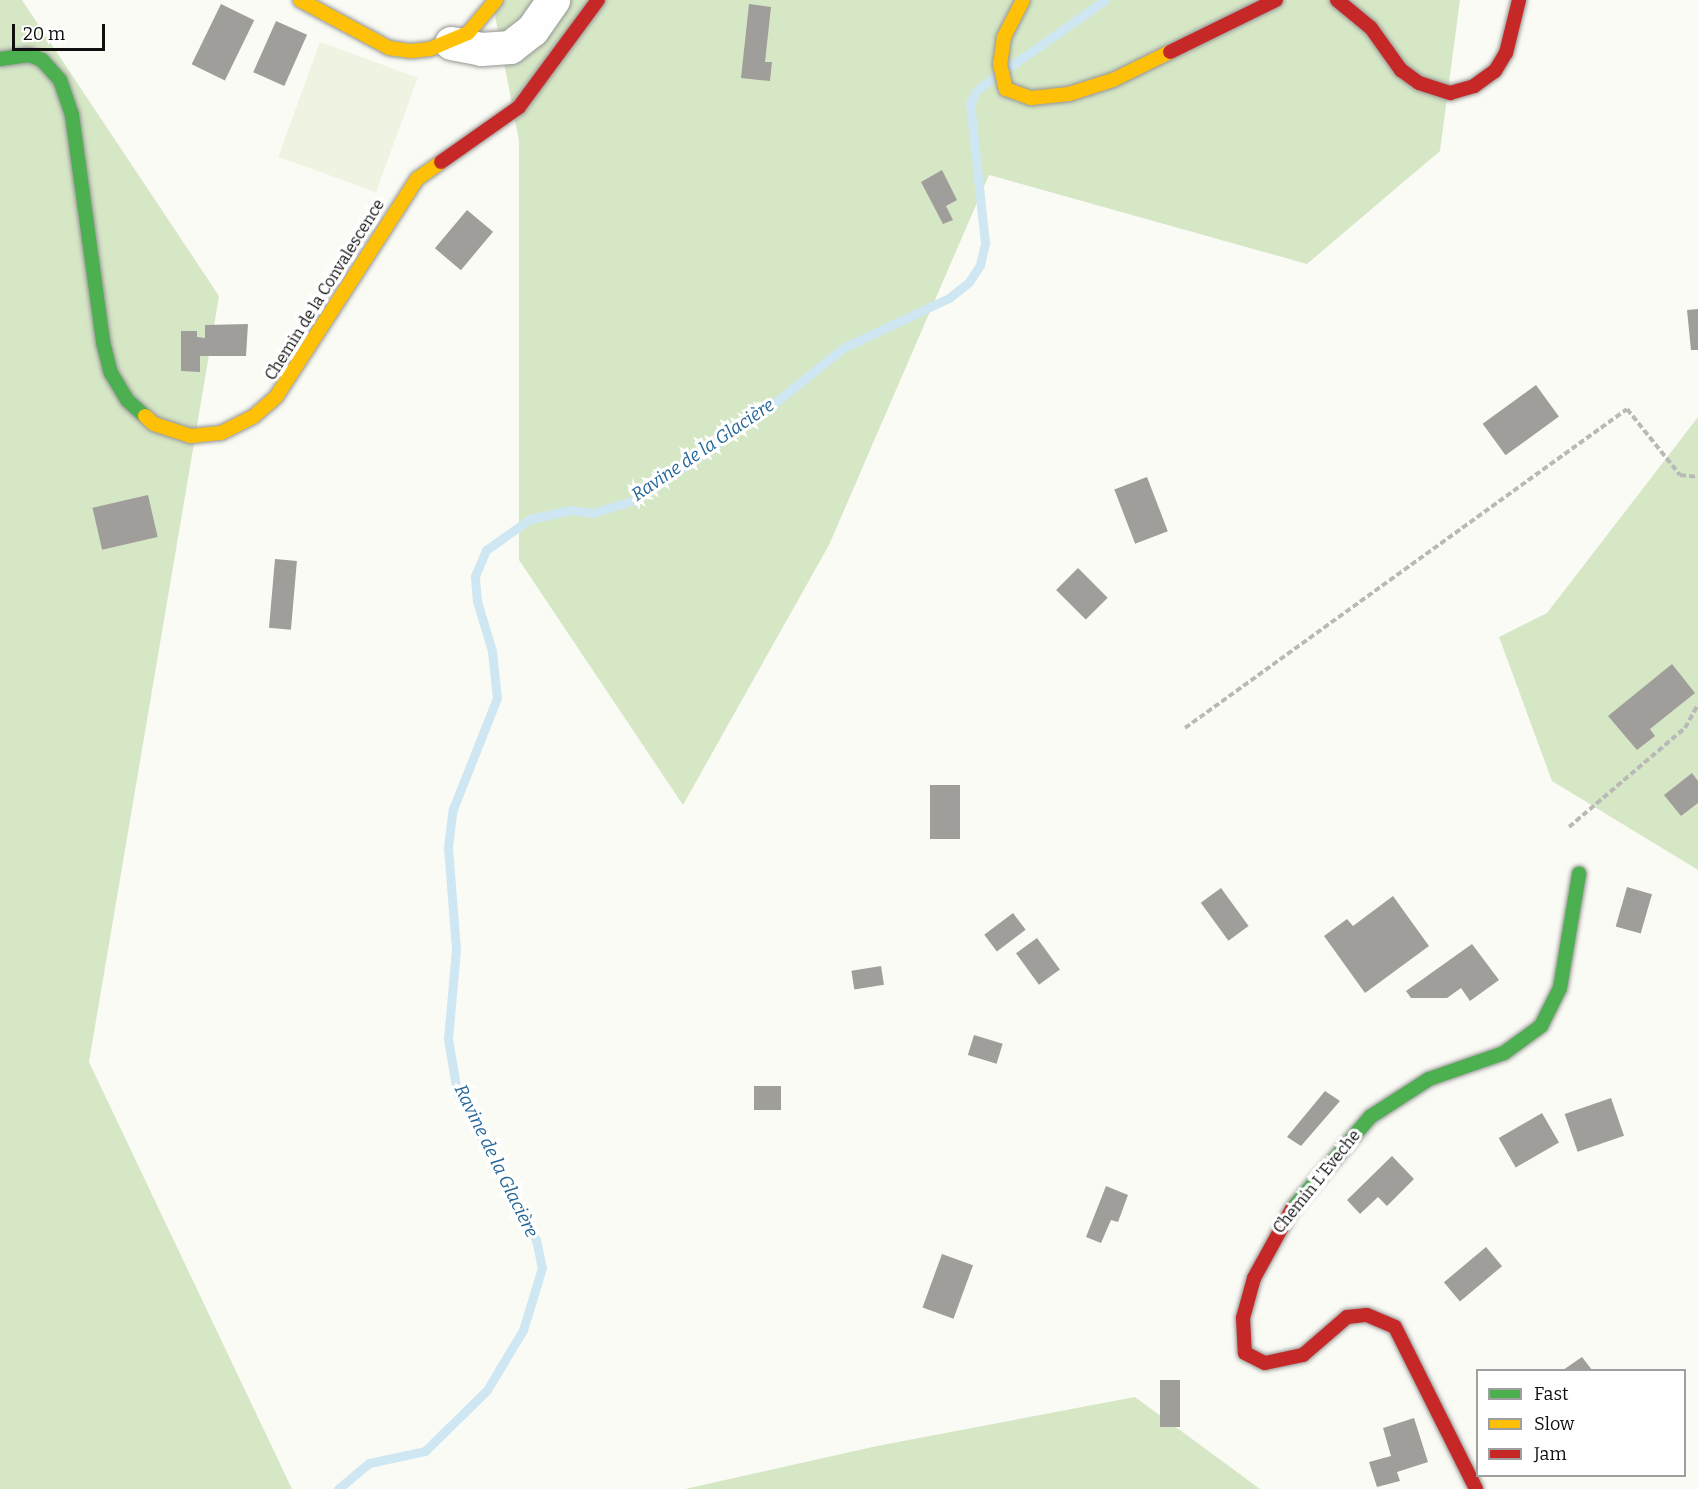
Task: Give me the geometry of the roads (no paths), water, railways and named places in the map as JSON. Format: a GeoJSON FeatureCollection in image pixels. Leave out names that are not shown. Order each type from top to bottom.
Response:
{"type":"FeatureCollection","features":[{"type":"Feature","properties":{"kind":"street"},"geometry":{"type":"LineString","coordinates":[[300,0],[389,48],[411,51],[451,43],[481,49],[510,47],[532,30],[553,0]]}},
{"type":"Feature","properties":{"kind":"street"},"geometry":{"type":"LineString","coordinates":[[451,43],[482,22],[496,0]]}},
{"type":"Feature","properties":{"kind":"street","name":"Chemin de la Convalescence"},"geometry":{"type":"LineString","coordinates":[[0,59],[29,55],[42,60],[60,80],[72,115],[103,342],[111,373],[127,400],[154,424],[190,436],[221,433],[253,417],[276,397],[417,179],[519,107],[598,0]]}},
{"type":"Feature","properties":{"kind":"street"},"geometry":{"type":"LineString","coordinates":[[1023,0],[1004,37],[1000,64],[1006,89],[1031,98],[1070,94],[1113,80],[1276,0]]}},
{"type":"Feature","properties":{"kind":"street"},"geometry":{"type":"LineString","coordinates":[[1336,0],[1371,28],[1401,70],[1419,83],[1450,93],[1474,86],[1495,71],[1506,53],[1519,0]]}},
{"type":"Feature","properties":{"kind":"street","name":"Chemin L'Eveche"},"geometry":{"type":"LineString","coordinates":[[1476,1489],[1395,1327],[1366,1315],[1347,1317],[1303,1355],[1265,1363],[1245,1353],[1243,1318],[1265,1250],[1282,1221],[1370,1117],[1429,1079],[1504,1053],[1541,1026],[1560,988],[1579,874]]}},
{"type":"Feature","properties":{"kind":"waterway","name":"Ravine de la Glacière"},"geometry":{"type":"LineString","coordinates":[[1008,68],[1105,0]]}},
{"type":"Feature","properties":{"kind":"waterway","name":"Ravine de la Glacière"},"geometry":{"type":"LineString","coordinates":[[338,1489],[369,1463],[425,1451],[487,1390],[523,1330],[542,1268],[536,1240],[457,1092],[448,1039],[456,949],[448,847],[453,809],[497,698],[492,651],[477,601],[475,576],[486,550],[530,519],[571,510],[592,513],[635,500],[761,414],[843,348],[949,298],[969,282],[980,265],[985,243],[970,103],[977,90],[997,75]]}}]}
